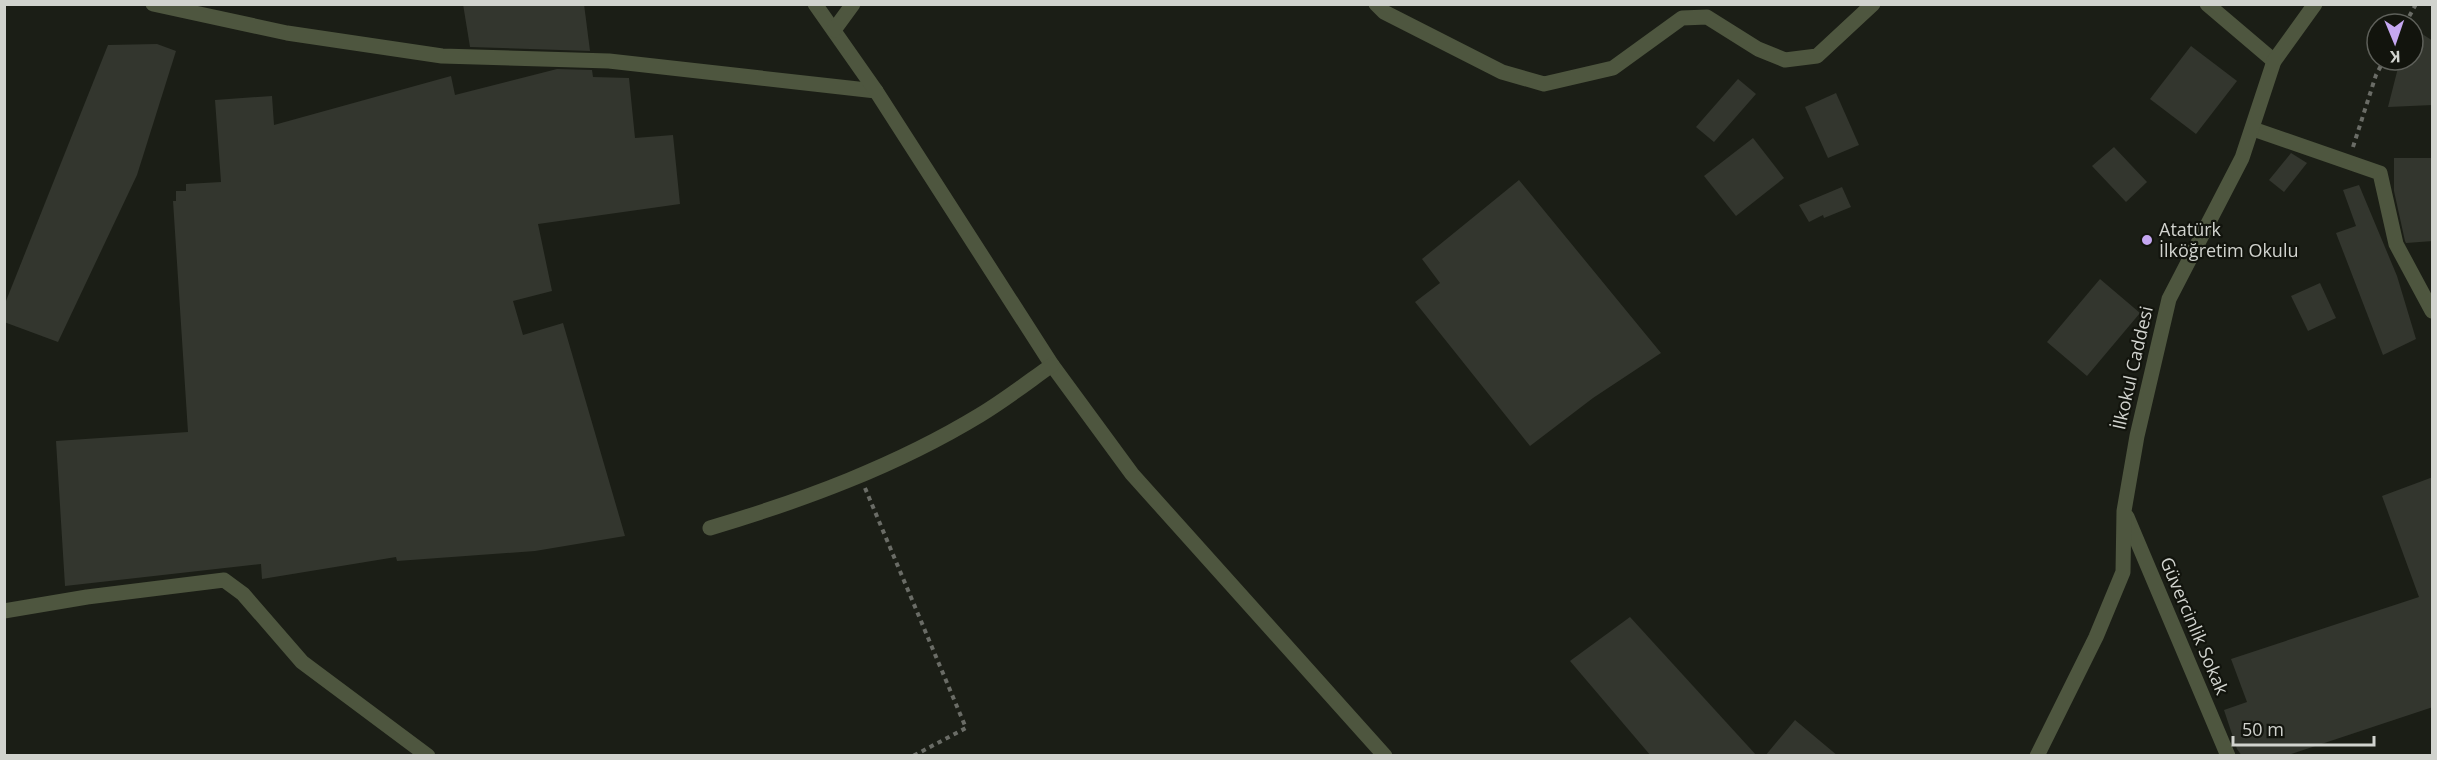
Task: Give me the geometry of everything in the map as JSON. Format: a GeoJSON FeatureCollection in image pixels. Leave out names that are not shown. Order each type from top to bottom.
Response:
{"type":"FeatureCollection","features":[{"type":"Feature","properties":{"kind":"street"},"geometry":{"type":"LineString","coordinates":[[153,4],[287,33],[442,56],[609,61],[876,91]]}},
{"type":"Feature","properties":{"kind":"street"},"geometry":{"type":"LineString","coordinates":[[815,4],[876,91],[1052,365],[1132,474],[1385,756]]}},
{"type":"Feature","properties":{"kind":"street"},"geometry":{"type":"LineString","coordinates":[[834,30],[854,4]]}},
{"type":"Feature","properties":{"kind":"street"},"geometry":{"type":"LineString","coordinates":[[1376,4],[1384,12],[1502,72],[1544,84],[1613,68],[1682,18],[1707,17],[1758,49],[1785,60],[1816,57],[1873,4]]}},
{"type":"Feature","properties":{"kind":"street"},"geometry":{"type":"LineString","coordinates":[[2207,4],[2274,61]]}},
{"type":"Feature","properties":{"kind":"street","name":"İlkokul Caddesi"},"geometry":{"type":"LineString","coordinates":[[2037,756],[2096,637],[2123,572],[2124,511],[2137,436],[2169,299],[2242,158],[2274,61],[2315,4]]}},
{"type":"Feature","properties":{"kind":"street"},"geometry":{"type":"LineString","coordinates":[[2253,129],[2380,173],[2397,244],[2433,311]]}},
{"type":"Feature","properties":{"kind":"street"},"geometry":{"type":"LineString","coordinates":[[710,528],[789,504],[910,453],[981,415],[1052,365]]}},
{"type":"Feature","properties":{"kind":"street","name":"Güvercinlik Sokak"},"geometry":{"type":"LineString","coordinates":[[2124,511],[2228,756]]}},
{"type":"Feature","properties":{"kind":"street"},"geometry":{"type":"LineString","coordinates":[[4,611],[110,593],[224,580],[243,594],[302,662],[428,756]]}},
{"type":"Feature","properties":{"kind":"path"},"geometry":{"type":"LineString","coordinates":[[2349,161],[2378,72]]}},
{"type":"Feature","properties":{"kind":"path"},"geometry":{"type":"LineString","coordinates":[[860,476],[966,728],[913,756]]}},
{"type":"Feature","properties":{"kind":"building"},"geometry":{"type":"Polygon","coordinates":[[[463,4],[584,4],[590,51],[470,47],[463,4]]]}},
{"type":"Feature","properties":{"kind":"building"},"geometry":{"type":"Polygon","coordinates":[[[2425,36],[2433,41],[2433,105],[2388,107],[2397,72],[2425,72],[2425,36]]]}},
{"type":"Feature","properties":{"kind":"building"},"geometry":{"type":"Polygon","coordinates":[[[157,44],[176,51],[137,175],[58,342],[4,322],[4,306],[108,45],[157,44]]]}},
{"type":"Feature","properties":{"kind":"building"},"geometry":{"type":"Polygon","coordinates":[[[2191,46],[2237,81],[2196,134],[2150,99],[2191,46]]]}},
{"type":"Feature","properties":{"kind":"building"},"geometry":{"type":"Polygon","coordinates":[[[557,69],[592,70],[593,77],[629,78],[635,138],[673,135],[680,204],[538,224],[552,291],[513,301],[523,335],[563,323],[625,536],[535,551],[397,561],[396,557],[262,579],[261,564],[65,586],[56,441],[188,432],[173,201],[176,201],[176,191],[186,191],[186,184],[221,182],[215,100],[272,96],[274,125],[451,76],[455,95],[557,69]]]}},
{"type":"Feature","properties":{"kind":"building"},"geometry":{"type":"Polygon","coordinates":[[[1738,79],[1756,94],[1714,142],[1696,127],[1738,79]]]}},
{"type":"Feature","properties":{"kind":"building"},"geometry":{"type":"Polygon","coordinates":[[[1836,93],[1859,145],[1828,158],[1805,107],[1836,93]]]}},
{"type":"Feature","properties":{"kind":"building"},"geometry":{"type":"Polygon","coordinates":[[[1753,138],[1784,178],[1736,216],[1704,176],[1753,138]]]}},
{"type":"Feature","properties":{"kind":"building"},"geometry":{"type":"Polygon","coordinates":[[[2114,147],[2147,182],[2126,202],[2092,166],[2114,147]]]}},
{"type":"Feature","properties":{"kind":"building"},"geometry":{"type":"Polygon","coordinates":[[[2291,153],[2307,163],[2284,192],[2269,180],[2291,153]]]}},
{"type":"Feature","properties":{"kind":"building"},"geometry":{"type":"Polygon","coordinates":[[[2394,158],[2433,158],[2433,241],[2406,243],[2405,241],[2394,191],[2394,158]]]}},
{"type":"Feature","properties":{"kind":"building"},"geometry":{"type":"Polygon","coordinates":[[[1519,180],[1661,353],[1593,398],[1530,446],[1415,302],[1440,283],[1422,259],[1519,180]]]}},
{"type":"Feature","properties":{"kind":"building"},"geometry":{"type":"Polygon","coordinates":[[[2359,185],[2397,276],[2416,339],[2383,355],[2336,233],[2356,226],[2343,190],[2359,185]]]}},
{"type":"Feature","properties":{"kind":"building"},"geometry":{"type":"Polygon","coordinates":[[[1842,187],[1851,207],[1824,218],[1823,215],[1809,222],[1799,205],[1842,187]]]}},
{"type":"Feature","properties":{"kind":"building"},"geometry":{"type":"Polygon","coordinates":[[[2100,279],[2140,313],[2087,376],[2047,342],[2100,279]]]}},
{"type":"Feature","properties":{"kind":"building"},"geometry":{"type":"Polygon","coordinates":[[[2320,283],[2336,318],[2308,331],[2291,296],[2320,283]]]}},
{"type":"Feature","properties":{"kind":"building"},"geometry":{"type":"Polygon","coordinates":[[[2433,477],[2433,707],[2285,756],[2242,756],[2237,749],[2224,710],[2247,702],[2231,659],[2419,597],[2382,496],[2433,477]]]}},
{"type":"Feature","properties":{"kind":"building"},"geometry":{"type":"Polygon","coordinates":[[[1630,617],[1757,756],[1651,756],[1570,661],[1630,617]]]}},
{"type":"Feature","properties":{"kind":"building"},"geometry":{"type":"Polygon","coordinates":[[[1795,720],[1838,756],[1765,756],[1795,720]]]}},
{"type":"Feature","properties":{"kind":"place","name":"Atatürk İlköğretim Okulu"},"geometry":{"type":"Point","coordinates":[2147,240]}}]}
